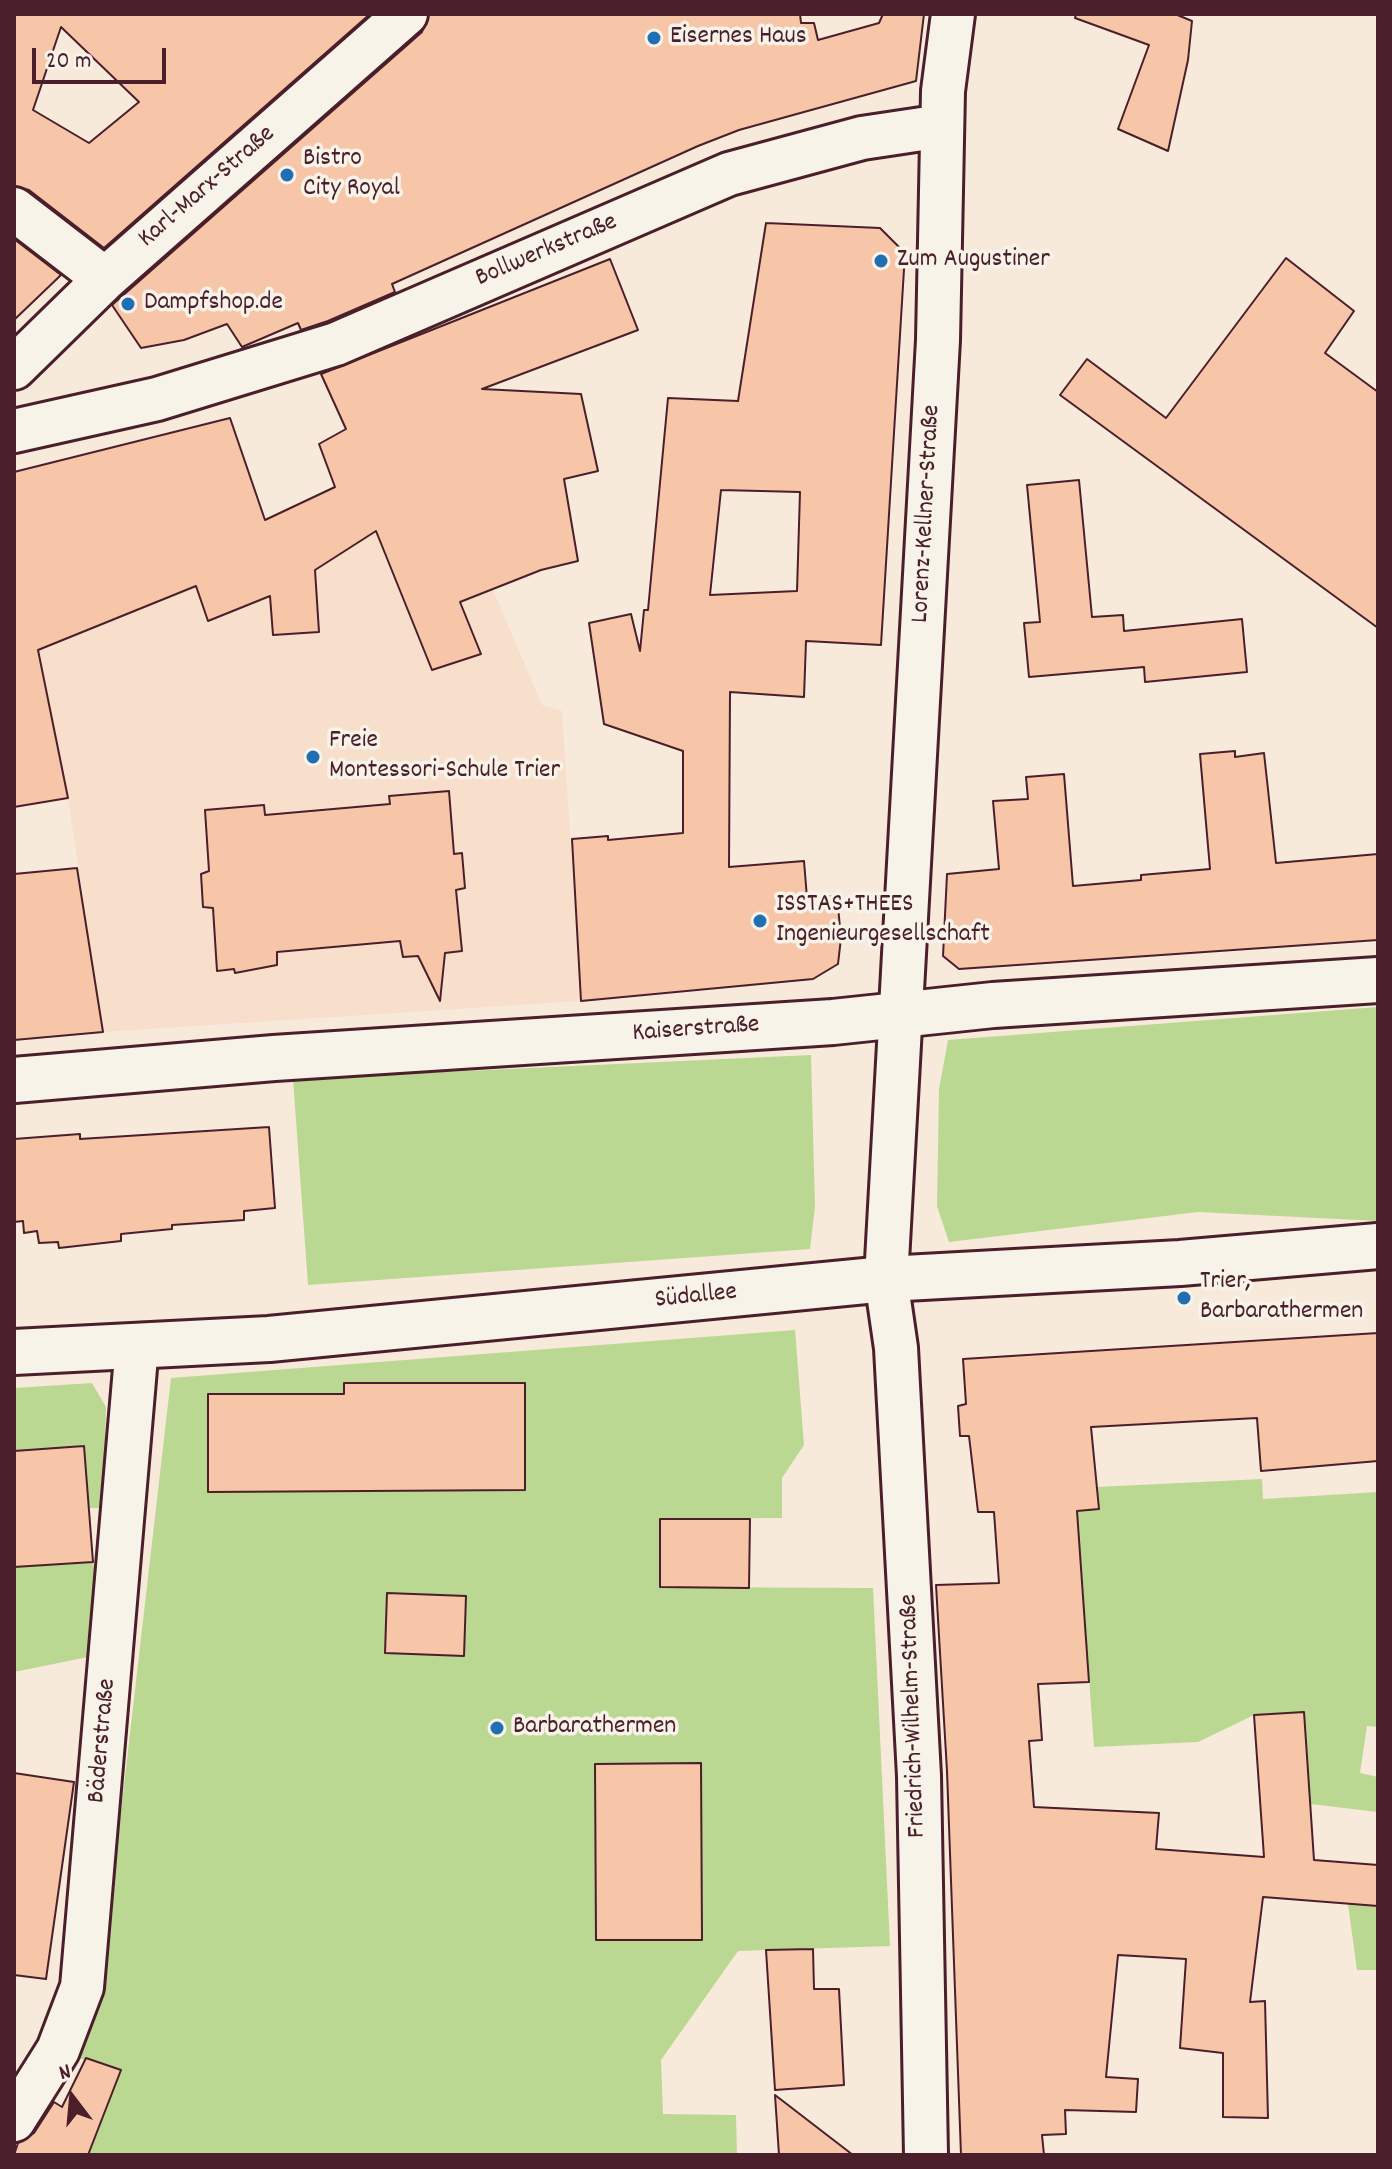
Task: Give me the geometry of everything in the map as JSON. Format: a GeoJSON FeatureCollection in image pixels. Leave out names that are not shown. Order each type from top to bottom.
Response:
{"type":"FeatureCollection","features":[{"type":"Feature","properties":{"kind":"main road","name":"Kaiserstraße"},"geometry":{"type":"LineString","coordinates":[[14,1080],[1378,980]]}},
{"type":"Feature","properties":{"kind":"main road","name":"Südallee"},"geometry":{"type":"LineString","coordinates":[[14,1352],[281,1338],[886,1279],[1180,1263],[1378,1246]]}},
{"type":"Feature","properties":{"kind":"street","name":"Karl-Marx-Straße"},"geometry":{"type":"LineString","coordinates":[[14,368],[105,279],[406,14]]}},
{"type":"Feature","properties":{"kind":"street","name":"Lorenz-Kellner-Straße"},"geometry":{"type":"LineString","coordinates":[[886,1279],[938,340],[942,126],[953,14]]}},
{"type":"Feature","properties":{"kind":"street","name":"Bollwerkstraße"},"geometry":{"type":"LineString","coordinates":[[14,431],[157,399],[336,344],[729,174],[862,138],[942,126]]}},
{"type":"Feature","properties":{"kind":"street"},"geometry":{"type":"LineString","coordinates":[[14,209],[105,279]]}},
{"type":"Feature","properties":{"kind":"street","name":"Friedrich-Wilhelm-Straße"},"geometry":{"type":"LineString","coordinates":[[886,1279],[896,1348],[919,1776],[926,2155]]}},
{"type":"Feature","properties":{"kind":"street","name":"Bäderstraße"},"geometry":{"type":"LineString","coordinates":[[14,2120],[58,2050],[82,1987],[137,1345]]}},
{"type":"Feature","properties":{"kind":"shaded area","name":"Freie Montessori-Schule Trier"},"geometry":{"type":"Polygon","coordinates":[[[450,489],[542,705],[562,711],[581,1001],[103,1032],[68,798],[39,648],[195,585],[208,620],[270,596],[273,635],[319,632],[315,573],[269,576],[389,523],[450,489]]]}},
{"type":"Feature","properties":{"kind":"green space"},"geometry":{"type":"Polygon","coordinates":[[[1378,1007],[1378,1221],[1198,1212],[949,1242],[937,1206],[939,1089],[948,1040],[1378,1007]]]}},
{"type":"Feature","properties":{"kind":"green space"},"geometry":{"type":"Polygon","coordinates":[[[811,1055],[815,1207],[810,1249],[308,1285],[293,1079],[811,1055]]]}},
{"type":"Feature","properties":{"kind":"green space"},"geometry":{"type":"Polygon","coordinates":[[[795,1330],[804,1445],[782,1478],[782,1518],[661,1519],[660,1587],[873,1588],[890,1946],[738,1951],[661,2060],[663,2114],[736,2115],[737,2155],[88,2155],[121,2070],[71,2056],[101,1985],[171,1378],[795,1330]]]}},
{"type":"Feature","properties":{"kind":"green space"},"geometry":{"type":"Polygon","coordinates":[[[92,1383],[106,1407],[103,1508],[89,1508],[84,1446],[14,1451],[14,1388],[92,1383]]]}},
{"type":"Feature","properties":{"kind":"green space"},"geometry":{"type":"Polygon","coordinates":[[[1262,1479],[1263,1499],[1378,1492],[1378,1727],[1367,1726],[1360,1773],[1378,1777],[1378,1812],[1310,1804],[1303,1712],[1254,1715],[1198,1742],[1094,1747],[1077,1511],[1097,1487],[1262,1479]]]}},
{"type":"Feature","properties":{"kind":"green space"},"geometry":{"type":"Polygon","coordinates":[[[93,1562],[97,1587],[93,1656],[14,1672],[14,1567],[93,1562]]]}},
{"type":"Feature","properties":{"kind":"green space"},"geometry":{"type":"Polygon","coordinates":[[[1348,1904],[1378,1906],[1378,1970],[1357,1970],[1348,1904]]]}},
{"type":"Feature","properties":{"kind":"building"},"geometry":{"type":"Polygon","coordinates":[[[14,14],[370,14],[104,248],[29,190],[14,186],[14,14]],[[61,27],[33,110],[89,143],[139,102],[61,27]]]}},
{"type":"Feature","properties":{"kind":"building"},"geometry":{"type":"Polygon","coordinates":[[[429,14],[800,14],[801,23],[814,23],[818,40],[879,23],[883,14],[924,14],[916,81],[739,130],[698,146],[392,284],[395,292],[328,321],[301,330],[298,323],[242,347],[227,324],[184,340],[141,348],[112,305],[422,32],[429,14]]]}},
{"type":"Feature","properties":{"kind":"building"},"geometry":{"type":"Polygon","coordinates":[[[1076,14],[1175,14],[1192,21],[1188,60],[1168,151],[1118,129],[1149,45],[1075,18],[1076,14]]]}},
{"type":"Feature","properties":{"kind":"building"},"geometry":{"type":"Polygon","coordinates":[[[766,223],[880,228],[905,253],[881,645],[806,641],[804,697],[730,692],[729,867],[804,861],[807,898],[837,896],[841,938],[838,964],[813,979],[581,1001],[572,839],[608,836],[608,840],[683,833],[683,751],[604,724],[589,623],[631,614],[640,651],[644,610],[648,610],[668,398],[738,401],[766,223]],[[721,490],[710,595],[797,591],[800,492],[721,490]]]}},
{"type":"Feature","properties":{"kind":"building"},"geometry":{"type":"Polygon","coordinates":[[[14,239],[61,275],[14,320],[14,239]]]}},
{"type":"Feature","properties":{"kind":"building"},"geometry":{"type":"Polygon","coordinates":[[[1286,258],[1354,311],[1325,353],[1378,392],[1378,628],[1060,395],[1087,359],[1166,418],[1286,258]]]}},
{"type":"Feature","properties":{"kind":"building"},"geometry":{"type":"Polygon","coordinates":[[[610,259],[638,330],[482,389],[581,394],[598,471],[564,479],[578,561],[541,570],[460,602],[481,654],[432,670],[376,531],[315,570],[319,632],[273,635],[270,596],[208,621],[196,586],[38,650],[68,798],[14,807],[14,472],[230,418],[265,520],[335,487],[319,444],[346,429],[321,374],[610,259]]]}},
{"type":"Feature","properties":{"kind":"building"},"geometry":{"type":"Polygon","coordinates":[[[1079,480],[1092,617],[1123,615],[1124,631],[1242,619],[1247,672],[1145,682],[1144,667],[1029,677],[1024,623],[1040,622],[1027,485],[1079,480]]]}},
{"type":"Feature","properties":{"kind":"building"},"geometry":{"type":"Polygon","coordinates":[[[1235,751],[1235,757],[1264,753],[1276,863],[1378,854],[1378,940],[959,969],[943,956],[947,874],[999,869],[993,801],[1028,799],[1026,777],[1064,774],[1073,886],[1141,880],[1141,875],[1210,869],[1200,754],[1235,751]]]}},
{"type":"Feature","properties":{"kind":"building"},"geometry":{"type":"Polygon","coordinates":[[[449,791],[454,854],[462,853],[465,888],[456,890],[462,951],[445,953],[440,1001],[418,956],[403,957],[400,941],[277,952],[277,965],[235,973],[234,969],[217,971],[213,908],[203,907],[201,874],[209,871],[205,810],[264,805],[265,815],[390,804],[389,796],[449,791]]]}},
{"type":"Feature","properties":{"kind":"building"},"geometry":{"type":"Polygon","coordinates":[[[77,868],[103,1032],[14,1040],[14,874],[77,868]]]}},
{"type":"Feature","properties":{"kind":"building"},"geometry":{"type":"Polygon","coordinates":[[[269,1127],[275,1208],[244,1211],[244,1220],[172,1225],[172,1229],[121,1234],[121,1241],[59,1248],[58,1242],[39,1243],[37,1231],[24,1233],[23,1221],[14,1222],[14,1139],[80,1134],[80,1139],[269,1127]]]}},
{"type":"Feature","properties":{"kind":"building"},"geometry":{"type":"Polygon","coordinates":[[[1378,1333],[1378,1461],[1261,1471],[1257,1418],[1091,1427],[1099,1509],[1077,1511],[1089,1682],[1038,1684],[1042,1740],[1029,1741],[1034,1807],[1159,1813],[1156,1849],[1264,1857],[1254,1715],[1304,1712],[1314,1860],[1378,1865],[1378,1906],[1263,1897],[1250,2002],[1265,2001],[1268,2118],[1223,2117],[1223,2053],[1180,2048],[1186,1959],[1118,1955],[1106,2077],[1138,2079],[1136,2112],[1065,2110],[1066,2134],[1042,2135],[1044,2155],[961,2155],[947,1771],[936,1585],[999,1583],[994,1512],[978,1512],[969,1436],[960,1436],[958,1406],[966,1404],[963,1359],[1378,1333]]]}},
{"type":"Feature","properties":{"kind":"building"},"geometry":{"type":"Polygon","coordinates":[[[344,1383],[525,1383],[525,1490],[208,1492],[208,1394],[344,1394],[344,1383]]]}},
{"type":"Feature","properties":{"kind":"building"},"geometry":{"type":"Polygon","coordinates":[[[84,1446],[93,1562],[14,1567],[14,1451],[84,1446]]]}},
{"type":"Feature","properties":{"kind":"building"},"geometry":{"type":"Polygon","coordinates":[[[660,1519],[750,1519],[749,1588],[660,1587],[660,1519]]]}},
{"type":"Feature","properties":{"kind":"building"},"geometry":{"type":"Polygon","coordinates":[[[387,1593],[466,1596],[464,1656],[385,1653],[387,1593]]]}},
{"type":"Feature","properties":{"kind":"building"},"geometry":{"type":"Polygon","coordinates":[[[701,1763],[702,1940],[596,1940],[595,1764],[701,1763]]]}},
{"type":"Feature","properties":{"kind":"building"},"geometry":{"type":"Polygon","coordinates":[[[14,1773],[74,1782],[46,1979],[14,1975],[14,1773]]]}},
{"type":"Feature","properties":{"kind":"building"},"geometry":{"type":"Polygon","coordinates":[[[813,1949],[814,1989],[839,1989],[844,2085],[775,2090],[766,1950],[813,1949]]]}},
{"type":"Feature","properties":{"kind":"building"},"geometry":{"type":"Polygon","coordinates":[[[86,2058],[121,2070],[88,2155],[14,2155],[18,2143],[34,2133],[54,2102],[62,2107],[86,2058]]]}},
{"type":"Feature","properties":{"kind":"building"},"geometry":{"type":"Polygon","coordinates":[[[775,2095],[853,2155],[779,2155],[775,2095]]]}},
{"type":"Feature","properties":{"kind":"place","name":"Eisernes Haus"},"geometry":{"type":"Point","coordinates":[654,38]}},
{"type":"Feature","properties":{"kind":"place","name":"Bistro City Royal"},"geometry":{"type":"Point","coordinates":[287,175]}},
{"type":"Feature","properties":{"kind":"place","name":"Zum Augustiner"},"geometry":{"type":"Point","coordinates":[881,261]}},
{"type":"Feature","properties":{"kind":"place","name":"Dampfshop.de"},"geometry":{"type":"Point","coordinates":[128,304]}},
{"type":"Feature","properties":{"kind":"place","name":"Freie Montessori-Schule Trier"},"geometry":{"type":"Point","coordinates":[313,757]}},
{"type":"Feature","properties":{"kind":"place","name":"ISSTAS+THEES Ingenieurgesellschaft"},"geometry":{"type":"Point","coordinates":[760,921]}},
{"type":"Feature","properties":{"kind":"place","name":"Trier, Barbarathermen"},"geometry":{"type":"Point","coordinates":[1184,1298]}},
{"type":"Feature","properties":{"kind":"place","name":"Barbarathermen"},"geometry":{"type":"Point","coordinates":[497,1728]}}]}
